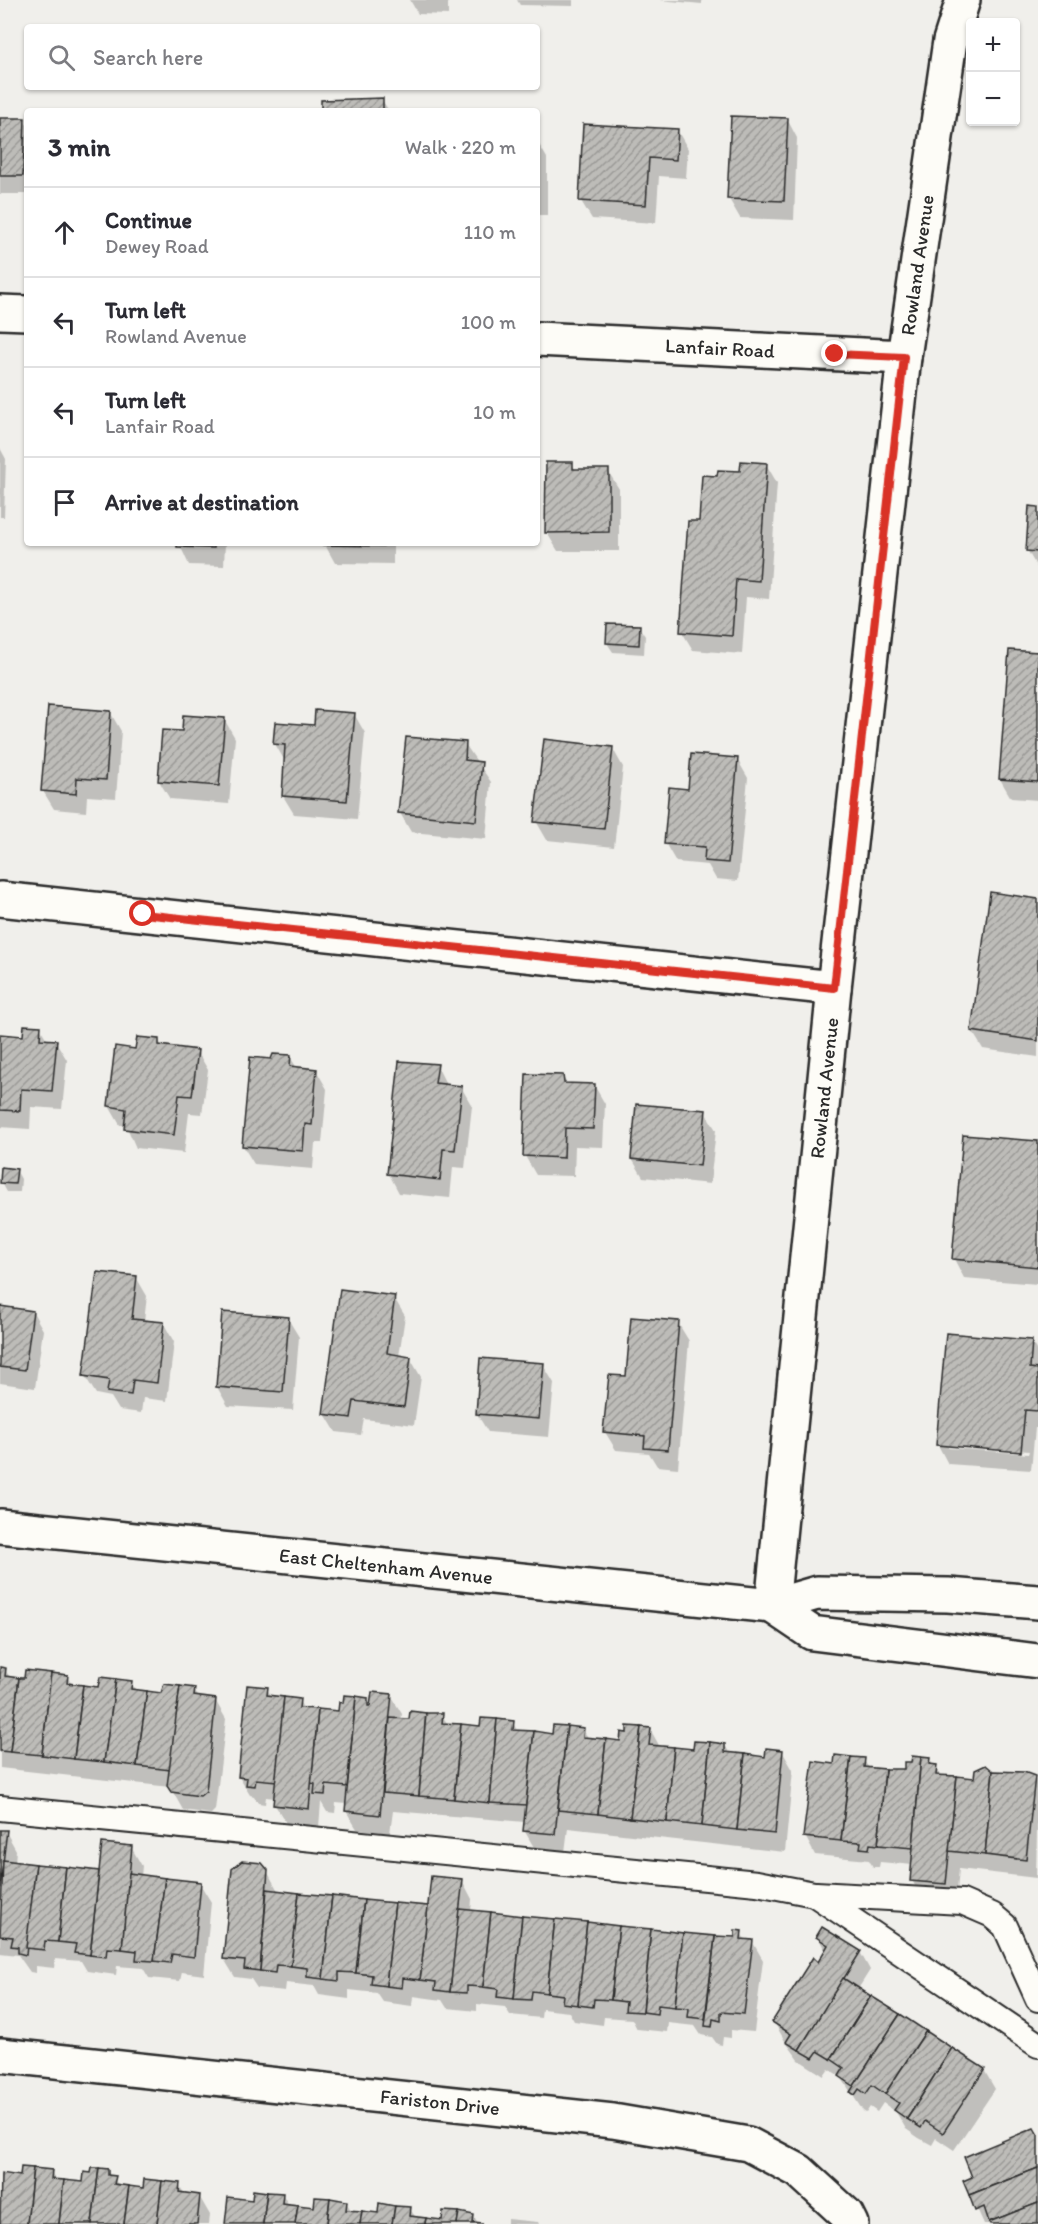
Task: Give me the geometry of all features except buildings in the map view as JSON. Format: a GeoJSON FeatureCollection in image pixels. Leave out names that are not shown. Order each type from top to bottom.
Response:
{"type":"FeatureCollection","features":[{"type":"Feature","properties":{"kind":"main road","name":"Rowland Avenue"},"geometry":{"type":"LineString","coordinates":[[772,1606],[834,988],[904,357],[950,41],[963,0]]}},
{"type":"Feature","properties":{"kind":"main road"},"geometry":{"type":"LineString","coordinates":[[0,312],[24,313]]}},
{"type":"Feature","properties":{"kind":"main road","name":"Lanfair Road"},"geometry":{"type":"LineString","coordinates":[[540,339],[904,357]]}},
{"type":"Feature","properties":{"kind":"main road"},"geometry":{"type":"LineString","coordinates":[[0,899],[834,988]]}},
{"type":"Feature","properties":{"kind":"main road","name":"East Cheltenham Avenue"},"geometry":{"type":"LineString","coordinates":[[0,1526],[772,1606],[817,1593],[948,1594],[1038,1602]]}},
{"type":"Feature","properties":{"kind":"main road","name":"East Cheltenham Avenue"},"geometry":{"type":"LineString","coordinates":[[772,1606],[812,1633],[1038,1661]]}},
{"type":"Feature","properties":{"kind":"main road","name":"Fariston Drive"},"geometry":{"type":"LineString","coordinates":[[0,2055],[613,2121],[748,2144],[799,2172],[846,2214],[851,2224]]}},
{"type":"Feature","properties":{"kind":"lane"},"geometry":{"type":"LineString","coordinates":[[0,1808],[757,1883],[814,1894],[962,1902],[992,1915],[1005,1926],[1038,2000]]}},
{"type":"Feature","properties":{"kind":"lane"},"geometry":{"type":"LineString","coordinates":[[814,1894],[1038,2045]]}},
{"type":"Feature","properties":{"kind":"route"},"geometry":{"type":"LineString","coordinates":[[143,914],[834,988],[904,357],[835,354]]}}]}
